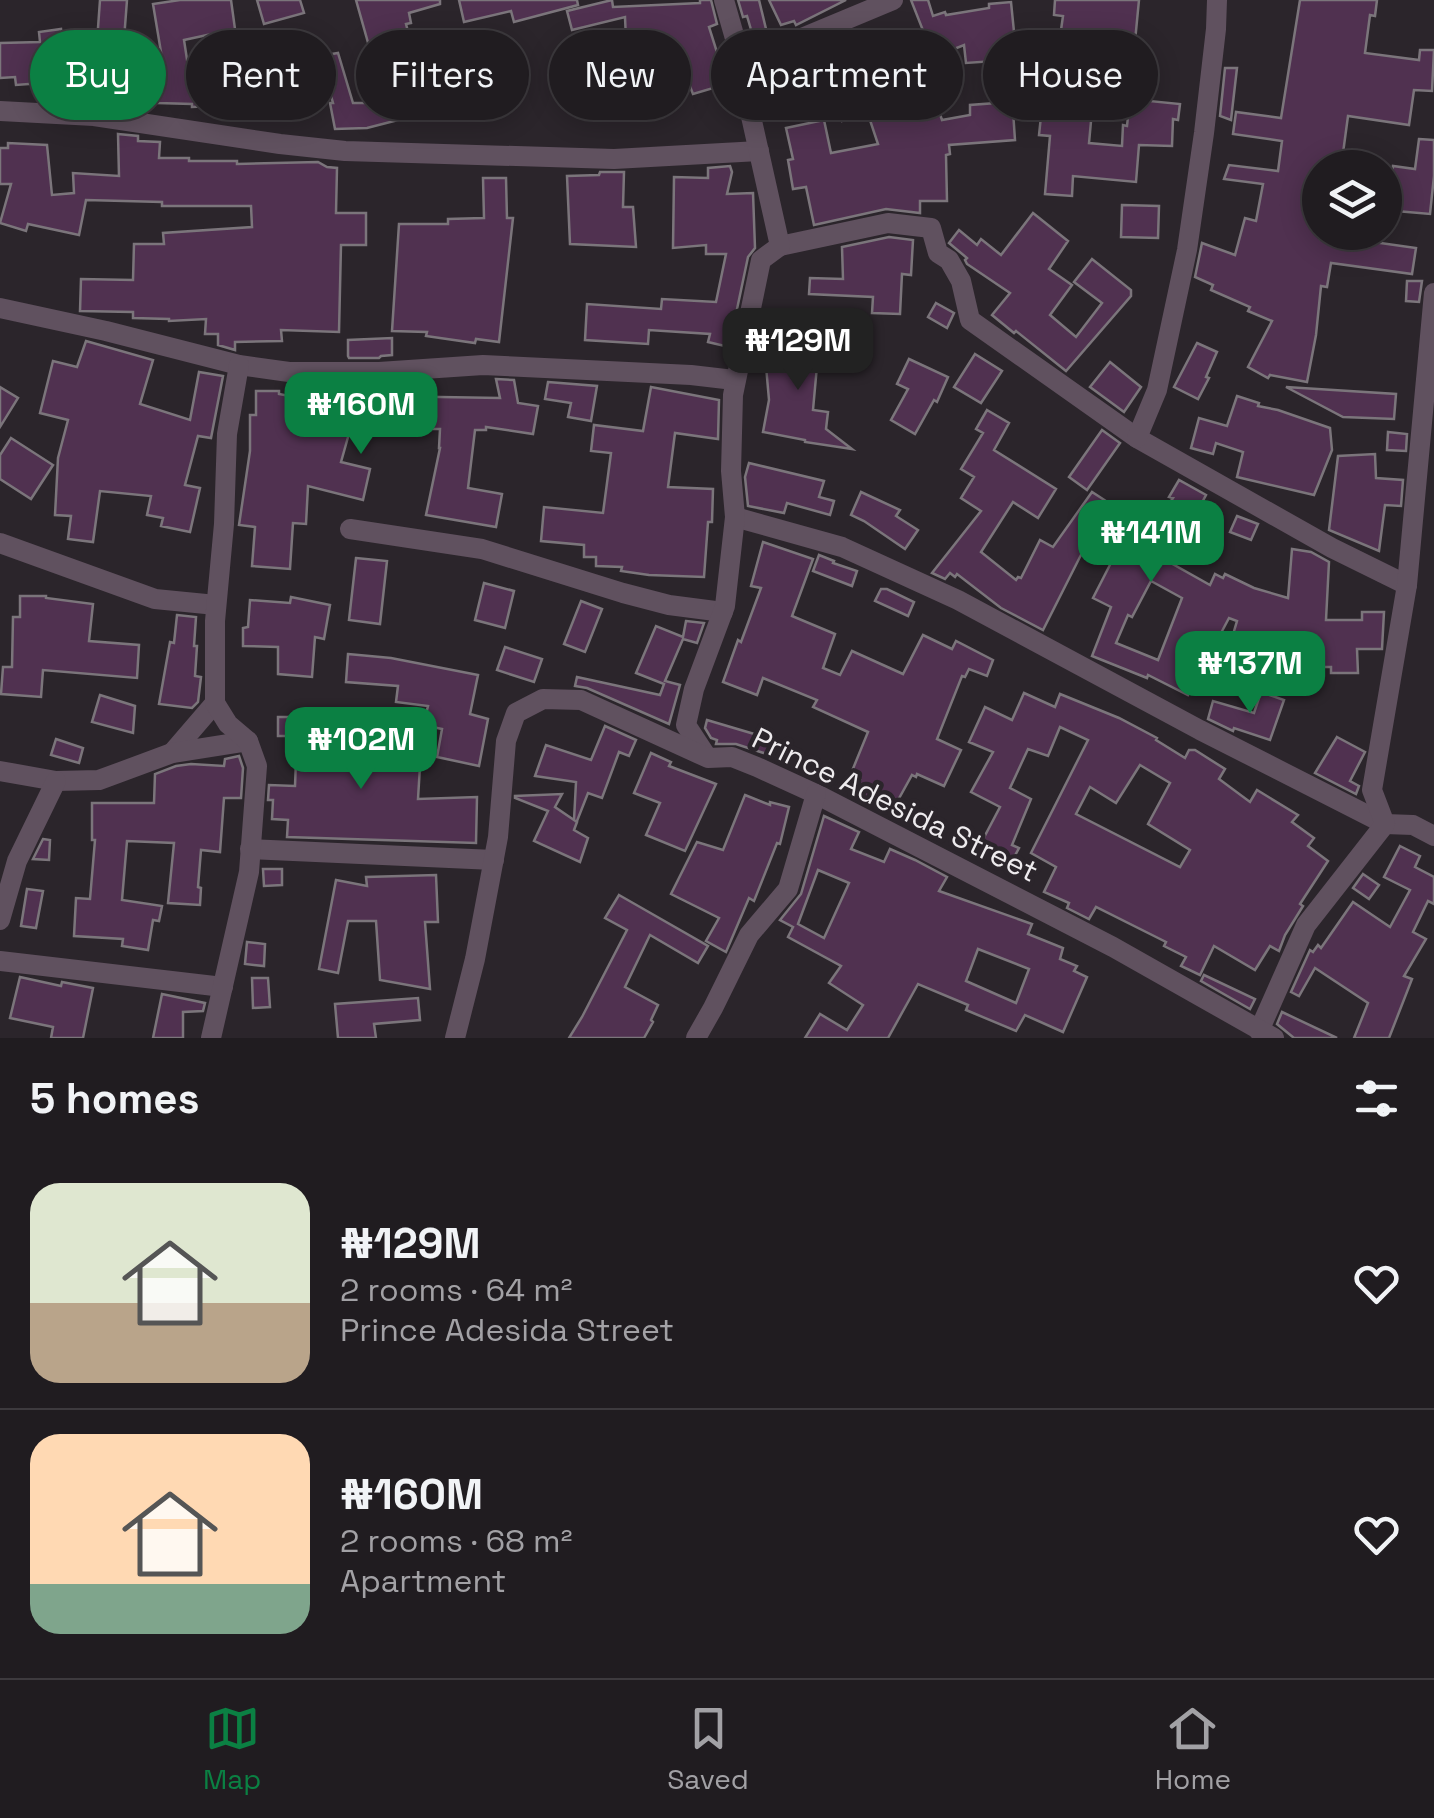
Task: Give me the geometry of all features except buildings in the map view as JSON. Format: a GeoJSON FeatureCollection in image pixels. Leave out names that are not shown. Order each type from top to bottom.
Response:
{"type":"FeatureCollection","features":[{"type":"Feature","properties":{"kind":"street"},"geometry":{"type":"LineString","coordinates":[[724,0],[733,30]]}},
{"type":"Feature","properties":{"kind":"street"},"geometry":{"type":"LineString","coordinates":[[818,30],[893,0]]}},
{"type":"Feature","properties":{"kind":"street"},"geometry":{"type":"LineString","coordinates":[[1137,438],[1158,390],[1187,250],[1204,133],[1216,0]]}},
{"type":"Feature","properties":{"kind":"street"},"geometry":{"type":"LineString","coordinates":[[0,110],[94,116],[345,151],[614,158],[759,151]]}},
{"type":"Feature","properties":{"kind":"street"},"geometry":{"type":"LineString","coordinates":[[752,120],[780,246],[888,223],[930,228],[938,253],[949,260],[961,280],[970,320],[1137,438],[1332,548],[1408,584]]}},
{"type":"Feature","properties":{"kind":"street","name":"Prince Adesida Street"},"geometry":{"type":"LineString","coordinates":[[780,246],[761,260],[734,380],[730,471],[735,517],[723,612],[694,690],[686,725],[708,758],[732,757],[816,794],[1113,947],[1266,1034]]}},
{"type":"Feature","properties":{"kind":"street"},"geometry":{"type":"LineString","coordinates":[[1385,824],[1372,790],[1408,584],[1434,293]]}},
{"type":"Feature","properties":{"kind":"street"},"geometry":{"type":"LineString","coordinates":[[0,308],[239,365],[289,372],[380,372],[483,365],[734,380]]}},
{"type":"Feature","properties":{"kind":"street"},"geometry":{"type":"LineString","coordinates":[[211,1038],[249,872],[257,766],[248,741],[228,724],[215,703],[216,605],[227,434],[239,365]]}},
{"type":"Feature","properties":{"kind":"street"},"geometry":{"type":"LineString","coordinates":[[735,517],[842,547],[958,600],[1385,824],[1414,825],[1434,836]]}},
{"type":"Feature","properties":{"kind":"street"},"geometry":{"type":"LineString","coordinates":[[350,529],[482,549],[624,594],[723,612]]}},
{"type":"Feature","properties":{"kind":"street"},"geometry":{"type":"LineString","coordinates":[[0,543],[155,600],[216,605]]}},
{"type":"Feature","properties":{"kind":"street"},"geometry":{"type":"LineString","coordinates":[[455,1038],[476,959],[494,860],[506,741],[516,713],[544,699],[581,700],[708,758]]}},
{"type":"Feature","properties":{"kind":"street"},"geometry":{"type":"LineString","coordinates":[[172,753],[215,703]]}},
{"type":"Feature","properties":{"kind":"street"},"geometry":{"type":"LineString","coordinates":[[0,771],[56,781],[99,780],[172,753],[248,741]]}},
{"type":"Feature","properties":{"kind":"street"},"geometry":{"type":"LineString","coordinates":[[0,920],[17,861],[56,781]]}},
{"type":"Feature","properties":{"kind":"street"},"geometry":{"type":"LineString","coordinates":[[696,1038],[750,935],[788,888],[816,794]]}},
{"type":"Feature","properties":{"kind":"street"},"geometry":{"type":"LineString","coordinates":[[1266,1034],[1306,924],[1385,824]]}},
{"type":"Feature","properties":{"kind":"street"},"geometry":{"type":"LineString","coordinates":[[250,849],[494,860]]}},
{"type":"Feature","properties":{"kind":"street"},"geometry":{"type":"LineString","coordinates":[[0,961],[223,988]]}}]}
